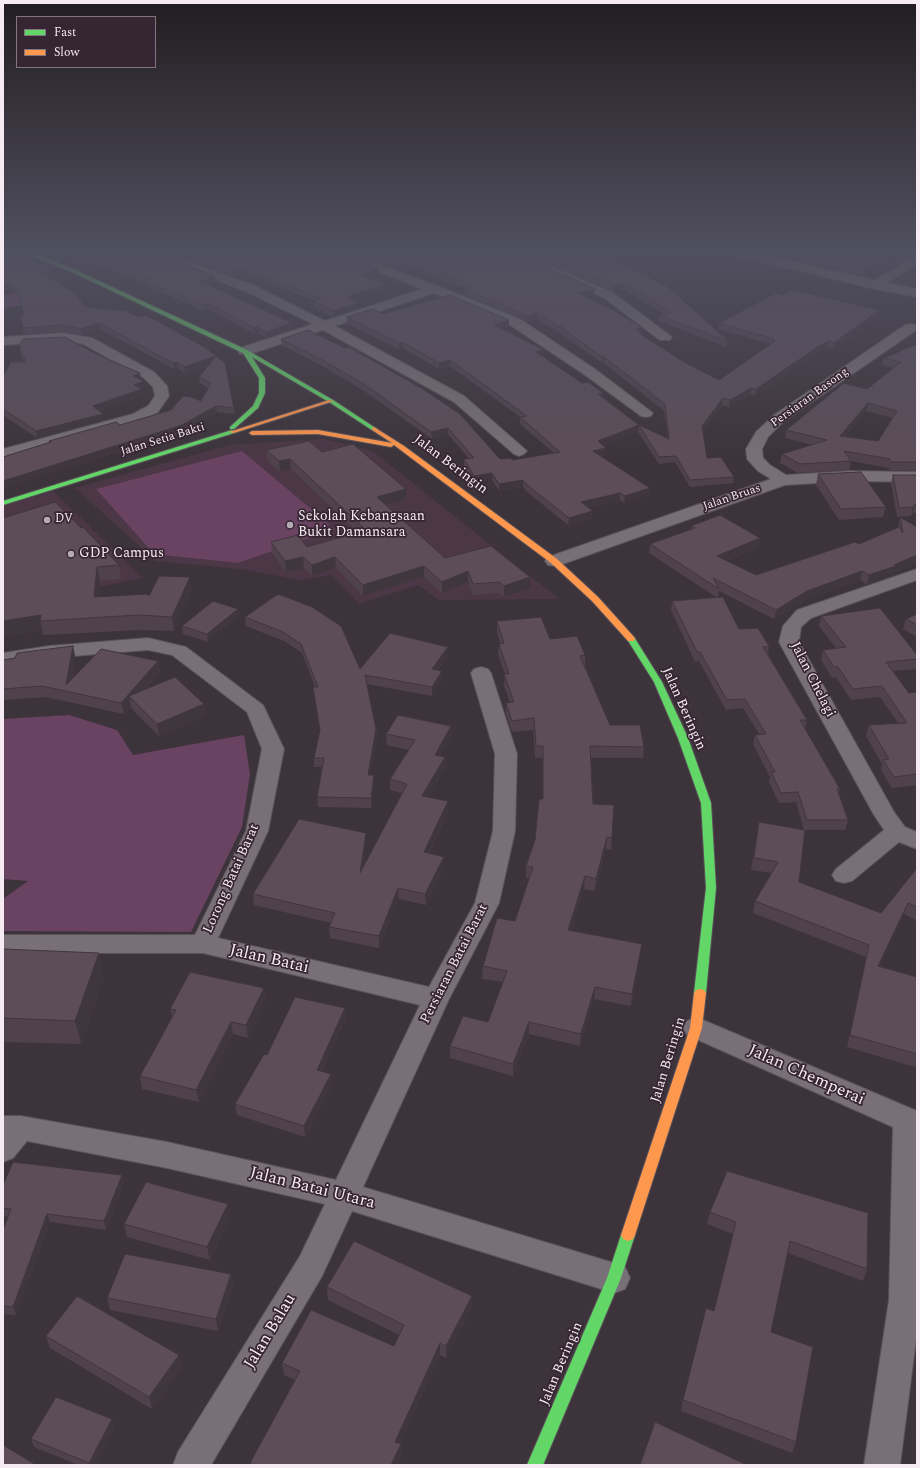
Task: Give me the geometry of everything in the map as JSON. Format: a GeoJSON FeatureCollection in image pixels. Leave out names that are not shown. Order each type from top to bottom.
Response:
{"type":"FeatureCollection","features":[{"type":"Feature","properties":{"kind":"street","name":"Jalan Beringin"},"geometry":{"type":"LineString","coordinates":[[180,321],[245,351],[331,401],[402,447],[554,561],[595,599],[627,634],[658,682],[683,738],[706,803],[711,888],[696,1028],[614,1278],[535,1465]]}},
{"type":"Feature","properties":{"kind":"street"},"geometry":{"type":"LineString","coordinates":[[315,321],[460,399],[519,451]]}},
{"type":"Feature","properties":{"kind":"street"},"geometry":{"type":"LineString","coordinates":[[221,435],[240,423],[256,407],[262,393],[262,378],[245,351],[342,321]]}},
{"type":"Feature","properties":{"kind":"street"},"geometry":{"type":"LineString","coordinates":[[511,321],[590,372],[646,413]]}},
{"type":"Feature","properties":{"kind":"street"},"geometry":{"type":"LineString","coordinates":[[644,321],[665,337]]}},
{"type":"Feature","properties":{"kind":"street","name":"Persiaran Basong"},"geometry":{"type":"LineString","coordinates":[[783,480],[764,468],[756,459],[754,449],[762,435],[779,418],[910,328]]}},
{"type":"Feature","properties":{"kind":"street"},"geometry":{"type":"LineString","coordinates":[[3,341],[63,337],[87,341],[149,375],[160,386],[162,396],[153,409],[138,417],[3,454]]}},
{"type":"Feature","properties":{"kind":"street","name":"Jalan Setia Bakti"},"geometry":{"type":"LineString","coordinates":[[3,503],[331,401]]}},
{"type":"Feature","properties":{"kind":"street"},"geometry":{"type":"LineString","coordinates":[[221,435],[318,432],[402,447]]}},
{"type":"Feature","properties":{"kind":"street"},"geometry":{"type":"LineString","coordinates":[[3,439],[18,450]]}},
{"type":"Feature","properties":{"kind":"street","name":"Jalan Bruas"},"geometry":{"type":"LineString","coordinates":[[554,561],[783,480],[851,476],[917,477]]}},
{"type":"Feature","properties":{"kind":"street","name":"Jalan Chelagi"},"geometry":{"type":"LineString","coordinates":[[907,836],[885,815],[789,642],[792,626],[804,614],[917,574]]}},
{"type":"Feature","properties":{"kind":"street","name":"Lorong Batai Barat"},"geometry":{"type":"LineString","coordinates":[[3,659],[49,652],[148,644],[179,651],[256,709],[273,749],[257,831],[203,944]]}},
{"type":"Feature","properties":{"kind":"street","name":"Persiaran Batai Barat"},"geometry":{"type":"LineString","coordinates":[[345,1195],[436,999],[487,903],[504,831],[506,754],[481,673]]}},
{"type":"Feature","properties":{"kind":"street"},"geometry":{"type":"LineString","coordinates":[[844,875],[907,836]]}},
{"type":"Feature","properties":{"kind":"street","name":"Jalan Batai"},"geometry":{"type":"LineString","coordinates":[[3,944],[203,944],[436,999]]}},
{"type":"Feature","properties":{"kind":"street","name":"Jalan Chemperai"},"geometry":{"type":"LineString","coordinates":[[696,1028],[913,1123]]}},
{"type":"Feature","properties":{"kind":"street"},"geometry":{"type":"LineString","coordinates":[[882,1465],[911,1301],[913,1123]]}},
{"type":"Feature","properties":{"kind":"street"},"geometry":{"type":"LineString","coordinates":[[3,1150],[12,1128]]}},
{"type":"Feature","properties":{"kind":"street","name":"Jalan Batai Utara"},"geometry":{"type":"LineString","coordinates":[[12,1128],[167,1155],[345,1195],[614,1278]]}},
{"type":"Feature","properties":{"kind":"street","name":"Jalan Balau"},"geometry":{"type":"LineString","coordinates":[[191,1465],[311,1266],[345,1195]]}},
{"type":"Feature","properties":{"kind":"shaded area","name":"Sekolah Kebangsaan Bukit Damansara"},"geometry":{"type":"Polygon","coordinates":[[[324,439],[365,449],[375,453],[559,599],[439,600],[418,585],[359,604],[332,575],[300,580],[240,569],[156,561],[75,488],[229,445],[324,439]]]}},
{"type":"Feature","properties":{"kind":"shaded area"},"geometry":{"type":"Polygon","coordinates":[[[242,451],[335,529],[238,563],[154,554],[96,489],[242,451]]]}},
{"type":"Feature","properties":{"kind":"shaded area"},"geometry":{"type":"Polygon","coordinates":[[[53,491],[143,578],[94,588],[3,597],[3,506],[53,491]]]}},
{"type":"Feature","properties":{"kind":"shaded area"},"geometry":{"type":"Polygon","coordinates":[[[69,715],[117,730],[133,755],[244,735],[250,774],[242,827],[191,932],[3,931],[3,899],[28,881],[3,879],[3,719],[69,715]]]}},
{"type":"Feature","properties":{"kind":"building"},"geometry":{"type":"Polygon","coordinates":[[[21,321],[156,321],[206,348],[225,363],[234,408],[216,406],[182,425],[3,481],[3,457],[51,442],[49,441],[116,422],[120,425],[171,410],[183,396],[201,401],[211,383],[199,377],[216,356],[184,367],[177,362],[173,363],[99,323],[81,329],[62,325],[23,328],[21,321]]]}},
{"type":"Feature","properties":{"kind":"building"},"geometry":{"type":"Polygon","coordinates":[[[240,321],[286,321],[292,323],[266,332],[257,327],[254,328],[240,321]]]}},
{"type":"Feature","properties":{"kind":"building"},"geometry":{"type":"Polygon","coordinates":[[[354,321],[507,321],[494,325],[544,350],[536,352],[582,383],[588,382],[603,393],[598,394],[639,425],[598,441],[606,448],[593,451],[650,488],[625,496],[620,493],[581,502],[593,511],[569,518],[523,480],[499,484],[492,473],[474,476],[464,459],[474,458],[448,428],[431,432],[364,384],[281,339],[308,330],[345,348],[349,347],[423,389],[460,414],[500,459],[511,458],[512,460],[560,452],[520,417],[527,416],[450,360],[439,363],[403,342],[399,343],[354,321]]]}},
{"type":"Feature","properties":{"kind":"building"},"geometry":{"type":"Polygon","coordinates":[[[550,321],[631,321],[643,328],[636,329],[642,333],[640,334],[684,362],[719,380],[775,341],[772,340],[774,339],[719,323],[724,321],[865,321],[834,343],[829,341],[819,346],[756,389],[751,388],[730,400],[723,398],[702,426],[707,458],[721,457],[734,477],[690,480],[676,456],[659,457],[639,425],[669,439],[665,404],[604,357],[550,321]]]}},
{"type":"Feature","properties":{"kind":"building"},"geometry":{"type":"Polygon","coordinates":[[[673,321],[705,321],[727,341],[673,321]]]}},
{"type":"Feature","properties":{"kind":"building"},"geometry":{"type":"Polygon","coordinates":[[[65,337],[96,354],[140,373],[133,376],[144,381],[134,385],[142,389],[93,406],[103,414],[36,431],[3,409],[3,376],[11,362],[26,362],[19,346],[23,339],[65,337]]]}},
{"type":"Feature","properties":{"kind":"building"},"geometry":{"type":"Polygon","coordinates":[[[917,344],[917,462],[891,462],[890,459],[844,451],[851,461],[800,464],[782,454],[827,440],[786,430],[844,383],[867,389],[901,362],[884,358],[917,344]],[[868,403],[840,436],[878,441],[897,411],[868,403]]]}},
{"type":"Feature","properties":{"kind":"building"},"geometry":{"type":"Polygon","coordinates":[[[309,441],[322,452],[353,444],[406,489],[377,497],[445,558],[491,546],[530,577],[504,586],[499,582],[473,584],[468,571],[442,582],[424,566],[363,585],[335,557],[312,565],[303,557],[285,561],[271,542],[298,535],[307,547],[366,530],[290,459],[279,461],[267,450],[309,441]]]}},
{"type":"Feature","properties":{"kind":"building"},"geometry":{"type":"Polygon","coordinates":[[[861,472],[886,507],[841,509],[818,474],[861,472]]]}},
{"type":"Feature","properties":{"kind":"building"},"geometry":{"type":"Polygon","coordinates":[[[893,475],[917,475],[917,505],[915,504],[913,507],[899,508],[893,475]]]}},
{"type":"Feature","properties":{"kind":"building"},"geometry":{"type":"Polygon","coordinates":[[[55,502],[81,528],[83,527],[119,565],[97,567],[94,597],[147,594],[149,596],[159,576],[190,577],[172,617],[138,615],[40,621],[41,615],[3,621],[3,518],[55,502]]]}},
{"type":"Feature","properties":{"kind":"building"},"geometry":{"type":"Polygon","coordinates":[[[720,515],[760,538],[717,556],[756,575],[855,542],[859,544],[899,527],[903,533],[900,517],[917,527],[917,555],[894,565],[896,566],[869,575],[862,571],[807,591],[776,610],[713,578],[719,589],[650,544],[695,528],[691,526],[720,515]]]}},
{"type":"Feature","properties":{"kind":"building"},"geometry":{"type":"Polygon","coordinates":[[[278,594],[312,607],[341,626],[360,669],[390,633],[448,647],[432,669],[442,671],[432,687],[365,675],[376,729],[368,775],[374,775],[371,798],[317,797],[324,758],[314,758],[320,730],[313,687],[318,687],[301,644],[283,632],[245,617],[278,594]]]}},
{"type":"Feature","properties":{"kind":"building"},"geometry":{"type":"Polygon","coordinates":[[[723,597],[739,629],[758,628],[769,646],[763,647],[807,720],[800,720],[840,789],[837,789],[848,820],[807,820],[798,792],[781,793],[771,772],[775,772],[755,735],[766,734],[745,699],[727,700],[700,652],[697,652],[672,601],[723,597]]]}},
{"type":"Feature","properties":{"kind":"building"},"geometry":{"type":"Polygon","coordinates":[[[213,601],[238,609],[207,634],[182,626],[213,601]]]}},
{"type":"Feature","properties":{"kind":"building"},"geometry":{"type":"Polygon","coordinates":[[[880,608],[917,655],[917,659],[886,662],[909,693],[917,692],[917,774],[894,777],[883,760],[889,759],[869,725],[907,723],[882,686],[853,689],[838,667],[834,667],[823,650],[846,647],[821,616],[880,608]]]}},
{"type":"Feature","properties":{"kind":"building"},"geometry":{"type":"Polygon","coordinates":[[[917,614],[917,625],[906,619],[917,614]]]}},
{"type":"Feature","properties":{"kind":"building"},"geometry":{"type":"Polygon","coordinates":[[[541,617],[550,639],[577,636],[585,655],[580,656],[610,725],[640,725],[644,747],[590,746],[593,804],[614,805],[612,838],[607,837],[596,879],[585,876],[568,930],[642,944],[632,994],[595,987],[581,1034],[529,1022],[513,1064],[450,1046],[463,1016],[488,1022],[507,971],[483,966],[497,918],[515,921],[533,867],[526,866],[535,840],[539,799],[543,799],[543,746],[536,746],[534,718],[512,721],[506,703],[514,702],[504,674],[509,674],[499,644],[504,643],[497,621],[541,617]]]}},
{"type":"Feature","properties":{"kind":"building"},"geometry":{"type":"Polygon","coordinates":[[[73,646],[66,685],[101,649],[158,661],[121,703],[42,686],[3,689],[3,660],[15,658],[17,653],[73,646]]]}},
{"type":"Feature","properties":{"kind":"building"},"geometry":{"type":"Polygon","coordinates":[[[175,677],[204,704],[157,724],[129,696],[175,677]]]}},
{"type":"Feature","properties":{"kind":"building"},"geometry":{"type":"Polygon","coordinates":[[[398,715],[451,726],[435,755],[445,757],[422,796],[448,801],[424,852],[444,857],[425,894],[398,888],[379,936],[329,927],[335,913],[253,894],[299,819],[366,833],[360,873],[407,784],[390,779],[415,740],[386,734],[398,715]]]}},
{"type":"Feature","properties":{"kind":"building"},"geometry":{"type":"Polygon","coordinates":[[[759,822],[805,830],[799,882],[881,913],[917,868],[917,907],[908,903],[878,966],[917,977],[917,1054],[850,1035],[869,945],[755,901],[778,862],[754,858],[759,822]]]}},
{"type":"Feature","properties":{"kind":"building"},"geometry":{"type":"Polygon","coordinates":[[[3,949],[99,953],[75,1021],[3,1018],[3,949]]]}},
{"type":"Feature","properties":{"kind":"building"},"geometry":{"type":"Polygon","coordinates":[[[190,972],[264,988],[246,1025],[231,1022],[196,1090],[140,1076],[176,1010],[170,1009],[190,972]]]}},
{"type":"Feature","properties":{"kind":"building"},"geometry":{"type":"Polygon","coordinates":[[[295,997],[345,1008],[317,1070],[331,1074],[304,1126],[235,1104],[264,1054],[267,1055],[295,997]]]}},
{"type":"Feature","properties":{"kind":"building"},"geometry":{"type":"Polygon","coordinates":[[[13,1162],[122,1175],[104,1221],[47,1214],[13,1307],[3,1306],[3,1230],[11,1209],[3,1208],[3,1185],[13,1162]]]}},
{"type":"Feature","properties":{"kind":"building"},"geometry":{"type":"Polygon","coordinates":[[[727,1171],[868,1213],[867,1269],[790,1241],[771,1332],[813,1347],[796,1442],[683,1400],[706,1308],[714,1311],[736,1222],[710,1212],[727,1171]]]}},
{"type":"Feature","properties":{"kind":"building"},"geometry":{"type":"Polygon","coordinates":[[[146,1182],[228,1204],[207,1247],[124,1224],[146,1182]]]}},
{"type":"Feature","properties":{"kind":"building"},"geometry":{"type":"Polygon","coordinates":[[[354,1241],[472,1296],[446,1346],[440,1343],[395,1442],[401,1444],[391,1465],[253,1465],[250,1463],[300,1371],[282,1363],[311,1310],[394,1346],[404,1325],[327,1287],[354,1241]]]}},
{"type":"Feature","properties":{"kind":"building"},"geometry":{"type":"Polygon","coordinates":[[[125,1254],[231,1274],[216,1319],[107,1298],[125,1254]]]}},
{"type":"Feature","properties":{"kind":"building"},"geometry":{"type":"Polygon","coordinates":[[[77,1296],[179,1355],[149,1397],[46,1336],[77,1296]]]}},
{"type":"Feature","properties":{"kind":"building"},"geometry":{"type":"Polygon","coordinates":[[[56,1397],[112,1419],[89,1463],[31,1439],[56,1397]]]}},
{"type":"Feature","properties":{"kind":"building"},"geometry":{"type":"Polygon","coordinates":[[[655,1422],[747,1465],[640,1465],[655,1422]]]}},
{"type":"Feature","properties":{"kind":"building"},"geometry":{"type":"Polygon","coordinates":[[[3,1445],[36,1465],[3,1465],[3,1445]]]}},
{"type":"Feature","properties":{"kind":"traffic: fast"},"geometry":{"type":"LineString","coordinates":[[180,321],[245,351],[331,401],[374,429]]}},
{"type":"Feature","properties":{"kind":"traffic: fast"},"geometry":{"type":"LineString","coordinates":[[232,428],[256,407],[262,393],[262,378],[246,353]]}},
{"type":"Feature","properties":{"kind":"traffic: fast"},"geometry":{"type":"LineString","coordinates":[[3,503],[232,432]]}},
{"type":"Feature","properties":{"kind":"traffic: fast"},"geometry":{"type":"LineString","coordinates":[[631,639],[658,682],[683,738],[706,803],[711,888],[700,993]]}},
{"type":"Feature","properties":{"kind":"traffic: fast"},"geometry":{"type":"LineString","coordinates":[[535,1465],[614,1278],[628,1235]]}},
{"type":"Feature","properties":{"kind":"traffic: slow"},"geometry":{"type":"LineString","coordinates":[[232,432],[331,401]]}},
{"type":"Feature","properties":{"kind":"traffic: slow"},"geometry":{"type":"LineString","coordinates":[[374,429],[402,447],[554,561],[595,599],[631,639]]}},
{"type":"Feature","properties":{"kind":"traffic: slow"},"geometry":{"type":"LineString","coordinates":[[252,433],[318,432],[391,445]]}},
{"type":"Feature","properties":{"kind":"traffic: slow"},"geometry":{"type":"LineString","coordinates":[[628,1235],[696,1028],[700,993]]}},
{"type":"Feature","properties":{"kind":"place","name":"DV"},"geometry":{"type":"Point","coordinates":[47,520]}},
{"type":"Feature","properties":{"kind":"place","name":"Sekolah Kebangsaan Bukit Damansara"},"geometry":{"type":"Point","coordinates":[290,525]}},
{"type":"Feature","properties":{"kind":"place","name":"GDP Campus"},"geometry":{"type":"Point","coordinates":[71,554]}}]}
